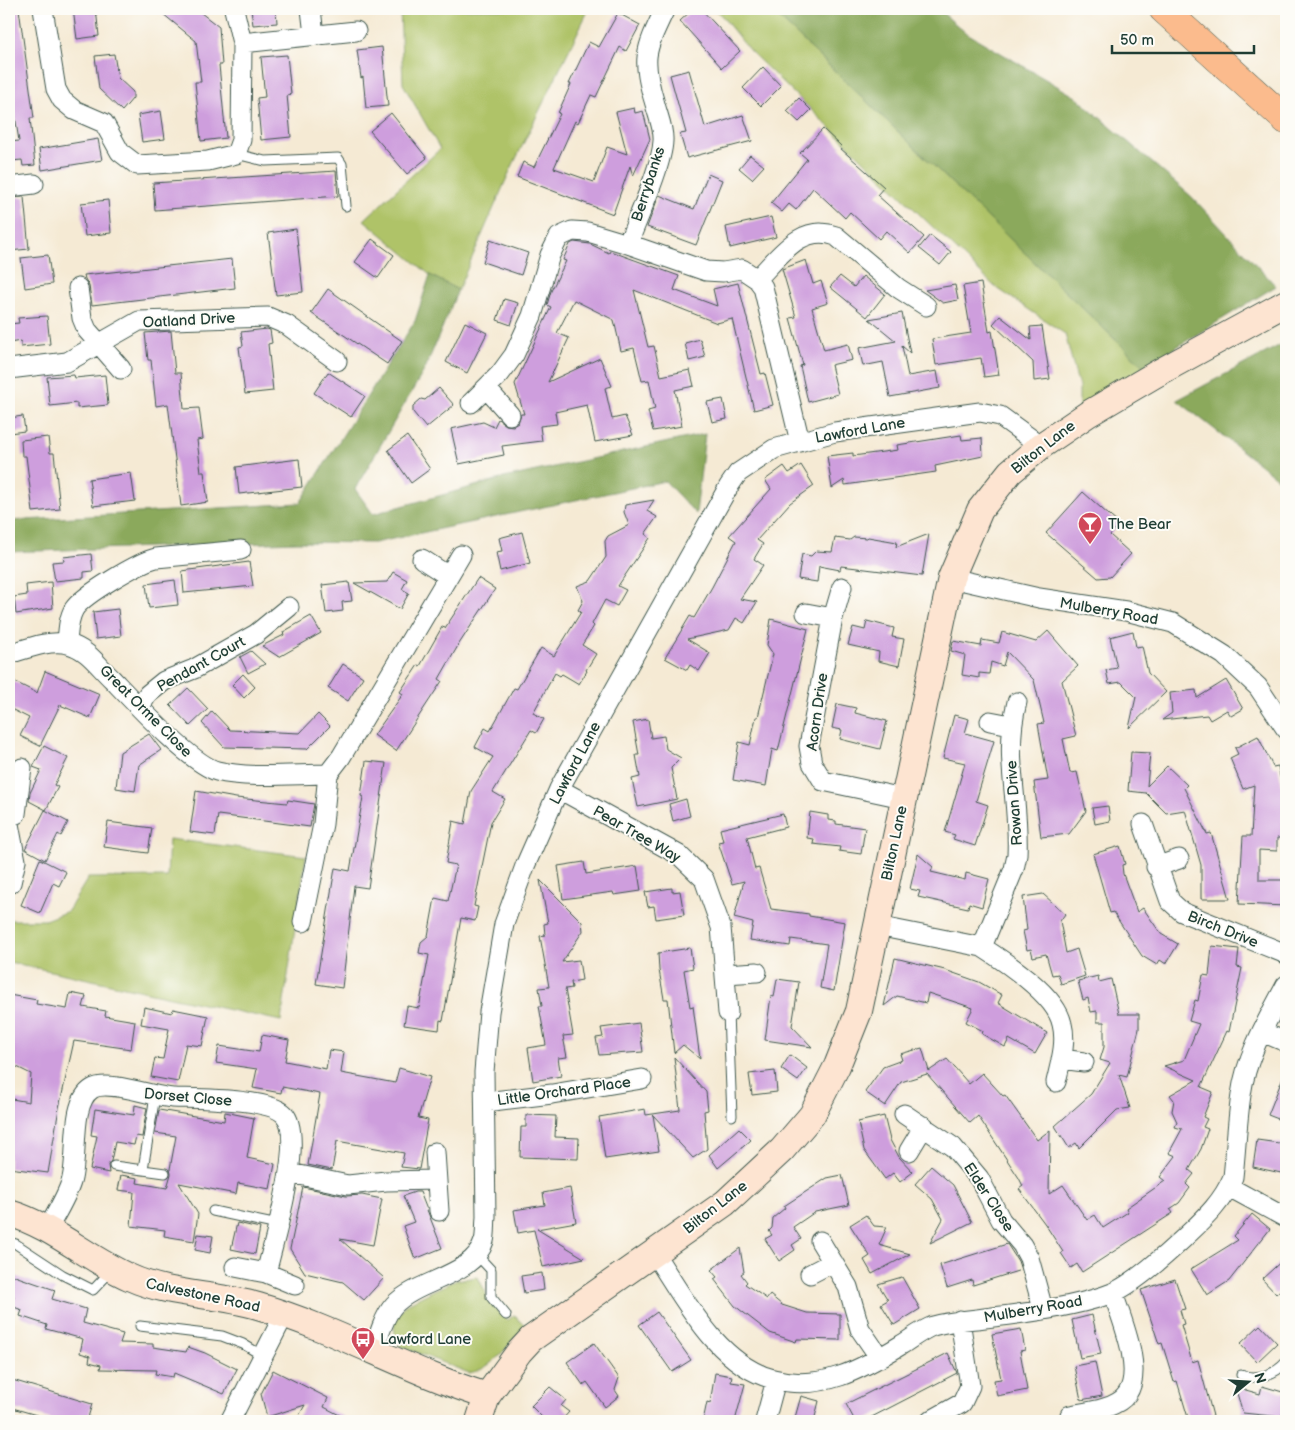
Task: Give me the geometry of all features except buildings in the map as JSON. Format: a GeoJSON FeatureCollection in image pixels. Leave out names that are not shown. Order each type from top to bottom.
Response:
{"type":"FeatureCollection","features":[{"type":"Feature","properties":{"kind":"highway"},"geometry":{"type":"LineString","coordinates":[[1163,9],[1286,120]]}},
{"type":"Feature","properties":{"kind":"street"},"geometry":{"type":"LineString","coordinates":[[43,9],[56,89],[62,100],[74,110],[104,123],[120,152],[137,165],[208,161],[236,154],[241,140],[242,43],[234,9]]}},
{"type":"Feature","properties":{"kind":"street"},"geometry":{"type":"LineString","coordinates":[[311,9],[314,35]]}},
{"type":"Feature","properties":{"kind":"street","name":"Berrybanks"},"geometry":{"type":"LineString","coordinates":[[628,244],[659,159],[663,142],[661,127],[646,75],[645,58],[648,46],[665,9]]}},
{"type":"Feature","properties":{"kind":"street"},"geometry":{"type":"LineString","coordinates":[[242,43],[356,31]]}},
{"type":"Feature","properties":{"kind":"street"},"geometry":{"type":"LineString","coordinates":[[9,187],[34,184]]}},
{"type":"Feature","properties":{"kind":"street"},"geometry":{"type":"LineString","coordinates":[[471,403],[514,355],[532,316],[550,255],[559,237],[572,231],[588,232],[706,271],[723,272],[742,269],[757,279],[763,287],[800,442]]}},
{"type":"Feature","properties":{"kind":"street"},"geometry":{"type":"LineString","coordinates":[[757,279],[794,242],[812,232],[824,231],[836,236],[898,288],[926,306]]}},
{"type":"Feature","properties":{"kind":"street"},"geometry":{"type":"LineString","coordinates":[[78,288],[82,318],[87,330],[121,369]]}},
{"type":"Feature","properties":{"kind":"street","name":"Bilton Lane"},"geometry":{"type":"LineString","coordinates":[[487,1396],[519,1352],[531,1339],[725,1203],[782,1150],[812,1116],[837,1066],[859,1011],[950,578],[980,510],[1010,472],[1041,446],[1088,414],[1156,374],[1286,303]]}},
{"type":"Feature","properties":{"kind":"street","name":"Oatland Drive"},"geometry":{"type":"LineString","coordinates":[[9,369],[67,362],[99,342],[139,321],[268,317],[286,325],[337,361]]}},
{"type":"Feature","properties":{"kind":"street"},"geometry":{"type":"LineString","coordinates":[[486,388],[510,415]]}},
{"type":"Feature","properties":{"kind":"street","name":"Lawford Lane"},"geometry":{"type":"LineString","coordinates":[[374,1352],[380,1334],[394,1306],[419,1288],[465,1266],[484,1242],[486,1218],[486,1102],[484,1072],[489,1012],[504,924],[524,866],[559,789],[733,480],[751,462],[774,449],[835,432],[980,412],[1000,416],[1041,446]]}},
{"type":"Feature","properties":{"kind":"street"},"geometry":{"type":"LineString","coordinates":[[9,654],[45,644],[67,643],[68,625],[74,609],[83,600],[142,561],[241,550]]}},
{"type":"Feature","properties":{"kind":"street"},"geometry":{"type":"LineString","coordinates":[[303,922],[322,824],[328,774],[341,757],[461,555]]}},
{"type":"Feature","properties":{"kind":"street"},"geometry":{"type":"LineString","coordinates":[[422,559],[448,576]]}},
{"type":"Feature","properties":{"kind":"street","name":"Mulberry Road"},"geometry":{"type":"LineString","coordinates":[[950,578],[1039,598],[1126,611],[1173,623],[1231,661],[1258,687],[1286,729]]}},
{"type":"Feature","properties":{"kind":"street","name":"Acorn Drive"},"geometry":{"type":"LineString","coordinates":[[842,587],[833,618],[810,746],[812,763],[823,781],[904,798]]}},
{"type":"Feature","properties":{"kind":"street","name":"Pendant Court"},"geometry":{"type":"LineString","coordinates":[[140,706],[148,694],[164,681],[194,669],[256,634],[290,607]]}},
{"type":"Feature","properties":{"kind":"street"},"geometry":{"type":"LineString","coordinates":[[806,613],[833,618]]}},
{"type":"Feature","properties":{"kind":"street","name":"Great Orme Close"},"geometry":{"type":"LineString","coordinates":[[67,643],[87,652],[196,761],[217,771],[257,775],[328,774]]}},
{"type":"Feature","properties":{"kind":"street","name":"Rowan Drive"},"geometry":{"type":"LineString","coordinates":[[982,947],[1014,870],[1017,854],[1010,759],[1012,725],[1018,702]]}},
{"type":"Feature","properties":{"kind":"street"},"geometry":{"type":"LineString","coordinates":[[990,721],[1012,725]]}},
{"type":"Feature","properties":{"kind":"street"},"geometry":{"type":"LineString","coordinates":[[9,817],[16,814],[22,768]]}},
{"type":"Feature","properties":{"kind":"street","name":"Pear Tree Way"},"geometry":{"type":"LineString","coordinates":[[559,789],[679,855],[704,879],[721,927],[728,1013]]}},
{"type":"Feature","properties":{"kind":"street"},"geometry":{"type":"LineString","coordinates":[[9,824],[16,861],[11,883]]}},
{"type":"Feature","properties":{"kind":"street","name":"Birch Drive"},"geometry":{"type":"LineString","coordinates":[[1143,824],[1156,867],[1170,901],[1182,912],[1286,954]]}},
{"type":"Feature","properties":{"kind":"street"},"geometry":{"type":"LineString","coordinates":[[1156,867],[1179,858]]}},
{"type":"Feature","properties":{"kind":"street"},"geometry":{"type":"LineString","coordinates":[[876,926],[982,947],[1009,964],[1055,1006],[1062,1024],[1062,1059],[1056,1082]]}},
{"type":"Feature","properties":{"kind":"street"},"geometry":{"type":"LineString","coordinates":[[725,974],[758,972]]}},
{"type":"Feature","properties":{"kind":"street","name":"Mulberry Road"},"geometry":{"type":"LineString","coordinates":[[654,1253],[685,1301],[723,1350],[746,1367],[776,1380],[816,1382],[846,1376],[880,1358],[932,1326],[960,1320],[1043,1309],[1113,1293],[1164,1256],[1219,1204],[1229,1187],[1234,1168],[1241,1094],[1247,1069],[1262,1032],[1286,984]]}},
{"type":"Feature","properties":{"kind":"street"},"geometry":{"type":"LineString","coordinates":[[1262,1032],[1286,1042]]}},
{"type":"Feature","properties":{"kind":"street"},"geometry":{"type":"LineString","coordinates":[[1062,1059],[1084,1062]]}},
{"type":"Feature","properties":{"kind":"street","name":"Little Orchard Place"},"geometry":{"type":"LineString","coordinates":[[486,1102],[525,1098],[642,1079]]}},
{"type":"Feature","properties":{"kind":"street","name":"Dorset Close"},"geometry":{"type":"LineString","coordinates":[[47,1230],[72,1182],[80,1101],[92,1089],[106,1085],[155,1096],[242,1102],[266,1106],[284,1114],[291,1127],[290,1173],[266,1273]]}},
{"type":"Feature","properties":{"kind":"street","name":"Elder Close"},"geometry":{"type":"LineString","coordinates":[[904,1114],[953,1147],[979,1178],[1000,1220],[1022,1245],[1029,1258],[1043,1309]]}},
{"type":"Feature","properties":{"kind":"street"},"geometry":{"type":"LineString","coordinates":[[909,1150],[924,1126]]}},
{"type":"Feature","properties":{"kind":"street"},"geometry":{"type":"LineString","coordinates":[[435,1152],[439,1211]]}},
{"type":"Feature","properties":{"kind":"street"},"geometry":{"type":"LineString","coordinates":[[290,1173],[348,1186],[386,1181],[436,1180]]}},
{"type":"Feature","properties":{"kind":"street"},"geometry":{"type":"LineString","coordinates":[[1229,1187],[1286,1218]]}},
{"type":"Feature","properties":{"kind":"street","name":"Calvestone Road"},"geometry":{"type":"LineString","coordinates":[[9,1213],[47,1230],[113,1269],[155,1287],[176,1292],[230,1299],[284,1315],[451,1385],[487,1396]]}},
{"type":"Feature","properties":{"kind":"street"},"geometry":{"type":"LineString","coordinates":[[820,1241],[848,1287],[860,1329],[880,1358]]}},
{"type":"Feature","properties":{"kind":"street"},"geometry":{"type":"LineString","coordinates":[[810,1274],[833,1262]]}},
{"type":"Feature","properties":{"kind":"street"},"geometry":{"type":"LineString","coordinates":[[235,1267],[266,1273],[295,1285]]}},
{"type":"Feature","properties":{"kind":"street"},"geometry":{"type":"LineString","coordinates":[[1070,1415],[1092,1416],[1127,1395],[1133,1375],[1129,1344],[1113,1293]]}},
{"type":"Feature","properties":{"kind":"street"},"geometry":{"type":"LineString","coordinates":[[230,1421],[284,1315]]}},
{"type":"Feature","properties":{"kind":"street"},"geometry":{"type":"LineString","coordinates":[[930,1421],[962,1403],[970,1386],[960,1320]]}},
{"type":"Feature","properties":{"kind":"street"},"geometry":{"type":"LineString","coordinates":[[765,1421],[776,1380]]}},
{"type":"Feature","properties":{"kind":"street"},"geometry":{"type":"LineString","coordinates":[[479,1421],[487,1396]]}},
{"type":"Feature","properties":{"kind":"lane"},"geometry":{"type":"LineString","coordinates":[[236,154],[265,160],[338,158],[342,164],[346,206]]}},
{"type":"Feature","properties":{"kind":"lane"},"geometry":{"type":"LineString","coordinates":[[728,1013],[732,1116]]}},
{"type":"Feature","properties":{"kind":"lane"},"geometry":{"type":"LineString","coordinates":[[143,1169],[155,1096]]}},
{"type":"Feature","properties":{"kind":"lane"},"geometry":{"type":"LineString","coordinates":[[114,1166],[165,1172]]}},
{"type":"Feature","properties":{"kind":"lane"},"geometry":{"type":"LineString","coordinates":[[213,1211],[278,1225]]}},
{"type":"Feature","properties":{"kind":"lane"},"geometry":{"type":"LineString","coordinates":[[9,1242],[63,1275],[93,1290],[113,1269]]}},
{"type":"Feature","properties":{"kind":"lane"},"geometry":{"type":"LineString","coordinates":[[476,1254],[491,1270],[491,1297],[506,1315]]}},
{"type":"Feature","properties":{"kind":"lane"},"geometry":{"type":"LineString","coordinates":[[140,1326],[222,1336],[243,1344],[263,1356]]}},
{"type":"Feature","properties":{"kind":"lane"},"geometry":{"type":"LineString","coordinates":[[1241,1376],[1253,1379],[1261,1377],[1282,1368],[1286,1362]]}},
{"type":"Feature","properties":{"kind":"green space"},"geometry":{"type":"Polygon","coordinates":[[[400,9],[589,9],[509,173],[458,290],[430,275],[364,220],[440,149],[403,84],[400,9]]]}},
{"type":"Feature","properties":{"kind":"green space"},"geometry":{"type":"Polygon","coordinates":[[[713,9],[770,9],[1144,367],[1079,413],[1079,387],[1065,334],[994,286],[750,51],[721,15],[713,9]]]}},
{"type":"Feature","properties":{"kind":"green space"},"geometry":{"type":"Polygon","coordinates":[[[770,9],[938,9],[965,32],[1076,97],[1192,197],[1276,286],[1144,367],[770,9]]]}},
{"type":"Feature","properties":{"kind":"green space"},"geometry":{"type":"Polygon","coordinates":[[[430,275],[458,290],[425,369],[355,489],[373,514],[504,478],[705,434],[696,514],[665,481],[374,543],[297,542],[9,552],[9,521],[300,503],[415,321],[430,275]]]}},
{"type":"Feature","properties":{"kind":"green space"},"geometry":{"type":"Polygon","coordinates":[[[1286,342],[1286,485],[1177,400],[1286,342]]]}},
{"type":"Feature","properties":{"kind":"green space"},"geometry":{"type":"Polygon","coordinates":[[[169,839],[306,856],[281,1021],[9,962],[9,920],[45,920],[68,911],[88,878],[167,877],[169,839]]]}},
{"type":"Feature","properties":{"kind":"green space"},"geometry":{"type":"Polygon","coordinates":[[[478,1277],[492,1306],[508,1320],[514,1315],[526,1326],[500,1355],[478,1371],[469,1373],[400,1346],[395,1337],[394,1321],[405,1305],[457,1280],[478,1277]]]}},
{"type":"Feature","properties":{"kind":"place","name":"The Bear"},"geometry":{"type":"Point","coordinates":[1090,545]}},
{"type":"Feature","properties":{"kind":"place","name":"Lawford Lane"},"geometry":{"type":"Point","coordinates":[363,1360]}}]}
